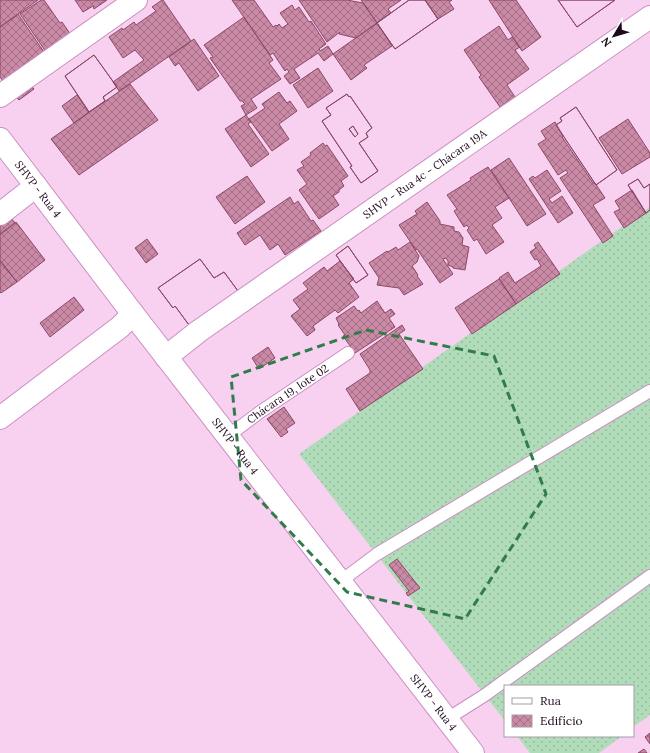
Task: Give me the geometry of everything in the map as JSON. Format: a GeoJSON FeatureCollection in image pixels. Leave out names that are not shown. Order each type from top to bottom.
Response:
{"type":"FeatureCollection","features":[{"type":"Feature","properties":{"kind":"street"},"geometry":{"type":"LineString","coordinates":[[0,96],[136,0]]}},
{"type":"Feature","properties":{"kind":"street","name":"SHVP - Rua 4c - Chácara 19A"},"geometry":{"type":"LineString","coordinates":[[166,357],[199,331],[650,17]]}},
{"type":"Feature","properties":{"kind":"street","name":"SHVP - Rua 4"},"geometry":{"type":"LineString","coordinates":[[0,139],[166,357],[473,753]]}},
{"type":"Feature","properties":{"kind":"street"},"geometry":{"type":"LineString","coordinates":[[0,214],[36,186]]}},
{"type":"Feature","properties":{"kind":"street"},"geometry":{"type":"LineString","coordinates":[[0,418],[120,327],[133,314]]}},
{"type":"Feature","properties":{"kind":"lane","name":"Chácara 19, lote 02"},"geometry":{"type":"LineString","coordinates":[[228,436],[260,412],[348,353]]}},
{"type":"Feature","properties":{"kind":"lane"},"geometry":{"type":"LineString","coordinates":[[340,581],[377,554],[650,391]]}},
{"type":"Feature","properties":{"kind":"lane"},"geometry":{"type":"LineString","coordinates":[[447,719],[491,690],[650,576]]}},
{"type":"Feature","properties":{"kind":"highlighted area"},"geometry":{"type":"Polygon","coordinates":[[[366,330],[494,356],[546,494],[465,619],[347,592],[241,480],[231,377],[366,330]]]}},
{"type":"Feature","properties":{"kind":"green space"},"geometry":{"type":"Polygon","coordinates":[[[650,207],[650,715],[634,726],[634,685],[504,685],[504,720],[299,454],[650,207]]]}},
{"type":"Feature","properties":{"kind":"green space"},"geometry":{"type":"Polygon","coordinates":[[[518,737],[621,737],[599,753],[530,753],[518,737]]]}},
{"type":"Feature","properties":{"kind":"building"},"geometry":{"type":"Polygon","coordinates":[[[0,0],[38,0],[0,27],[0,0]]]}},
{"type":"Feature","properties":{"kind":"building"},"geometry":{"type":"Polygon","coordinates":[[[41,0],[44,0],[60,23],[62,22],[71,35],[46,52],[20,14],[41,0]]]}},
{"type":"Feature","properties":{"kind":"building"},"geometry":{"type":"Polygon","coordinates":[[[75,0],[107,0],[94,9],[93,6],[83,12],[75,0]]]}},
{"type":"Feature","properties":{"kind":"building"},"geometry":{"type":"Polygon","coordinates":[[[162,0],[191,41],[119,91],[113,82],[144,60],[135,50],[123,58],[109,37],[122,28],[123,30],[134,22],[136,25],[156,11],[152,7],[162,0]]]}},
{"type":"Feature","properties":{"kind":"building"},"geometry":{"type":"Polygon","coordinates":[[[232,0],[254,0],[273,27],[279,24],[282,28],[288,24],[280,13],[292,5],[295,10],[299,7],[309,22],[311,21],[326,44],[319,49],[320,51],[328,46],[333,54],[324,61],[318,53],[294,69],[300,78],[290,84],[284,76],[289,72],[287,69],[285,71],[273,53],[270,55],[232,0]]]}},
{"type":"Feature","properties":{"kind":"building"},"geometry":{"type":"Polygon","coordinates":[[[299,0],[347,0],[363,3],[377,23],[356,38],[339,34],[340,32],[327,42],[299,0]]]}},
{"type":"Feature","properties":{"kind":"building"},"geometry":{"type":"Polygon","coordinates":[[[361,0],[401,0],[388,9],[391,13],[377,23],[361,0]]]}},
{"type":"Feature","properties":{"kind":"building"},"geometry":{"type":"Polygon","coordinates":[[[409,0],[425,0],[438,19],[395,49],[377,23],[409,0]]]}},
{"type":"Feature","properties":{"kind":"building"},"geometry":{"type":"Polygon","coordinates":[[[409,0],[425,0],[438,19],[395,49],[377,23],[409,0]]]}},
{"type":"Feature","properties":{"kind":"building"},"geometry":{"type":"Polygon","coordinates":[[[425,0],[452,0],[449,2],[454,9],[438,19],[425,0]]]}},
{"type":"Feature","properties":{"kind":"building"},"geometry":{"type":"Polygon","coordinates":[[[489,0],[516,0],[541,37],[522,51],[489,0]]]}},
{"type":"Feature","properties":{"kind":"building"},"geometry":{"type":"Polygon","coordinates":[[[558,0],[615,0],[577,27],[558,0]]]}},
{"type":"Feature","properties":{"kind":"building"},"geometry":{"type":"Polygon","coordinates":[[[558,0],[615,0],[577,27],[558,0]]]}},
{"type":"Feature","properties":{"kind":"building"},"geometry":{"type":"Polygon","coordinates":[[[18,14],[44,52],[3,81],[0,77],[0,27],[18,14]]]}},
{"type":"Feature","properties":{"kind":"building"},"geometry":{"type":"Polygon","coordinates":[[[244,17],[273,60],[269,63],[281,79],[251,99],[257,108],[246,115],[241,106],[245,104],[240,101],[210,58],[213,57],[204,45],[244,17]]]}},
{"type":"Feature","properties":{"kind":"building"},"geometry":{"type":"Polygon","coordinates":[[[377,23],[392,46],[364,65],[367,68],[351,80],[333,54],[377,23]]]}},
{"type":"Feature","properties":{"kind":"building"},"geometry":{"type":"Polygon","coordinates":[[[499,26],[508,40],[512,37],[520,47],[515,50],[529,69],[507,85],[515,97],[500,107],[479,77],[481,75],[464,50],[499,26]]]}},
{"type":"Feature","properties":{"kind":"building"},"geometry":{"type":"Polygon","coordinates":[[[194,39],[219,76],[198,91],[179,63],[175,66],[169,57],[194,39]]]}},
{"type":"Feature","properties":{"kind":"building"},"geometry":{"type":"Polygon","coordinates":[[[94,55],[117,87],[103,97],[105,101],[89,112],[65,76],[94,55]]]}},
{"type":"Feature","properties":{"kind":"building"},"geometry":{"type":"Polygon","coordinates":[[[94,55],[117,87],[103,97],[105,101],[89,112],[65,76],[94,55]]]}},
{"type":"Feature","properties":{"kind":"building"},"geometry":{"type":"Polygon","coordinates":[[[318,68],[333,91],[308,108],[293,85],[318,68]]]}},
{"type":"Feature","properties":{"kind":"building"},"geometry":{"type":"Polygon","coordinates":[[[27,80],[34,89],[19,100],[16,96],[27,80]]]}},
{"type":"Feature","properties":{"kind":"building"},"geometry":{"type":"Polygon","coordinates":[[[130,84],[158,120],[79,175],[51,139],[130,84]]]}},
{"type":"Feature","properties":{"kind":"building"},"geometry":{"type":"Polygon","coordinates":[[[279,92],[287,103],[290,101],[297,111],[279,124],[289,139],[272,151],[249,119],[265,108],[262,104],[279,92]]]}},
{"type":"Feature","properties":{"kind":"building"},"geometry":{"type":"Polygon","coordinates":[[[347,94],[349,97],[350,96],[372,128],[366,133],[368,137],[359,143],[378,171],[361,183],[350,167],[352,166],[322,121],[331,115],[326,108],[347,94]],[[353,126],[349,129],[355,137],[358,134],[353,126]]]}},
{"type":"Feature","properties":{"kind":"building"},"geometry":{"type":"Polygon","coordinates":[[[347,94],[349,97],[350,96],[372,128],[366,133],[368,137],[359,143],[378,171],[361,183],[350,167],[352,166],[322,121],[331,115],[326,108],[347,94]],[[353,126],[349,129],[355,137],[358,134],[353,126]]]}},
{"type":"Feature","properties":{"kind":"building"},"geometry":{"type":"Polygon","coordinates":[[[77,95],[89,112],[74,123],[62,106],[77,95]]]}},
{"type":"Feature","properties":{"kind":"building"},"geometry":{"type":"Polygon","coordinates":[[[576,107],[617,170],[596,185],[556,125],[562,121],[560,118],[576,107]]]}},
{"type":"Feature","properties":{"kind":"building"},"geometry":{"type":"Polygon","coordinates":[[[576,107],[617,170],[596,185],[556,125],[562,121],[560,118],[576,107]]]}},
{"type":"Feature","properties":{"kind":"building"},"geometry":{"type":"Polygon","coordinates":[[[246,115],[251,122],[248,124],[269,154],[251,167],[225,129],[246,115]]]}},
{"type":"Feature","properties":{"kind":"building"},"geometry":{"type":"Polygon","coordinates":[[[628,119],[650,153],[650,157],[622,174],[599,138],[628,119]]]}},
{"type":"Feature","properties":{"kind":"building"},"geometry":{"type":"Polygon","coordinates":[[[555,122],[563,136],[562,137],[605,198],[593,205],[613,236],[603,243],[560,178],[568,173],[566,170],[558,175],[538,144],[546,139],[541,131],[555,122]]]}},
{"type":"Feature","properties":{"kind":"building"},"geometry":{"type":"Polygon","coordinates":[[[323,143],[325,146],[327,145],[348,176],[341,181],[344,186],[333,196],[339,205],[319,219],[299,190],[307,184],[297,170],[304,166],[301,162],[311,155],[310,153],[323,143]]]}},
{"type":"Feature","properties":{"kind":"building"},"geometry":{"type":"Polygon","coordinates":[[[509,158],[546,214],[527,226],[491,170],[509,158]]]}},
{"type":"Feature","properties":{"kind":"building"},"geometry":{"type":"Polygon","coordinates":[[[488,167],[509,198],[495,207],[502,218],[492,225],[504,242],[486,254],[477,239],[474,241],[467,230],[469,228],[467,225],[464,227],[454,211],[457,209],[447,195],[488,167]]]}},
{"type":"Feature","properties":{"kind":"building"},"geometry":{"type":"Polygon","coordinates":[[[547,170],[561,191],[549,199],[552,203],[562,196],[573,213],[558,223],[529,179],[533,176],[535,178],[547,170]]]}},
{"type":"Feature","properties":{"kind":"building"},"geometry":{"type":"Polygon","coordinates":[[[247,176],[265,202],[235,224],[216,197],[247,176]]]}},
{"type":"Feature","properties":{"kind":"building"},"geometry":{"type":"Polygon","coordinates":[[[638,179],[644,188],[650,184],[650,210],[646,213],[628,185],[638,179]]]}},
{"type":"Feature","properties":{"kind":"building"},"geometry":{"type":"Polygon","coordinates":[[[638,179],[644,188],[650,184],[650,210],[646,213],[628,185],[638,179]]]}},
{"type":"Feature","properties":{"kind":"building"},"geometry":{"type":"Polygon","coordinates":[[[632,190],[646,213],[624,228],[614,212],[620,209],[615,201],[632,190]]]}},
{"type":"Feature","properties":{"kind":"building"},"geometry":{"type":"Polygon","coordinates":[[[290,197],[294,204],[298,201],[311,221],[313,220],[321,231],[285,255],[278,244],[270,250],[260,235],[245,245],[237,233],[290,197]]]}},
{"type":"Feature","properties":{"kind":"building"},"geometry":{"type":"Polygon","coordinates":[[[427,202],[440,221],[440,224],[454,227],[454,231],[459,232],[463,238],[462,245],[469,247],[465,270],[453,268],[448,265],[446,258],[443,259],[453,274],[440,283],[399,225],[417,214],[415,211],[427,202]]]}},
{"type":"Feature","properties":{"kind":"building"},"geometry":{"type":"Polygon","coordinates":[[[0,204],[15,223],[0,234],[0,204]]]}},
{"type":"Feature","properties":{"kind":"building"},"geometry":{"type":"Polygon","coordinates":[[[16,222],[45,260],[17,282],[0,260],[0,235],[16,222]]]}},
{"type":"Feature","properties":{"kind":"building"},"geometry":{"type":"Polygon","coordinates":[[[147,239],[158,254],[146,263],[135,248],[147,239]]]}},
{"type":"Feature","properties":{"kind":"building"},"geometry":{"type":"Polygon","coordinates":[[[410,242],[419,256],[417,262],[412,266],[423,284],[404,295],[399,288],[377,285],[379,278],[369,263],[387,251],[388,252],[396,247],[398,250],[410,242]]]}},
{"type":"Feature","properties":{"kind":"building"},"geometry":{"type":"Polygon","coordinates":[[[538,242],[560,274],[516,304],[499,278],[508,272],[515,283],[541,266],[530,252],[536,248],[534,245],[538,242]]]}},
{"type":"Feature","properties":{"kind":"building"},"geometry":{"type":"Polygon","coordinates":[[[348,246],[368,275],[356,283],[336,255],[348,246]]]}},
{"type":"Feature","properties":{"kind":"building"},"geometry":{"type":"Polygon","coordinates":[[[348,246],[368,275],[356,283],[336,255],[348,246]]]}},
{"type":"Feature","properties":{"kind":"building"},"geometry":{"type":"Polygon","coordinates":[[[200,259],[214,278],[224,272],[238,291],[189,325],[175,306],[173,308],[158,288],[200,259]]]}},
{"type":"Feature","properties":{"kind":"building"},"geometry":{"type":"Polygon","coordinates":[[[200,259],[214,278],[224,272],[238,291],[189,325],[175,306],[173,308],[158,288],[200,259]]]}},
{"type":"Feature","properties":{"kind":"building"},"geometry":{"type":"Polygon","coordinates":[[[0,261],[17,282],[1,293],[0,292],[0,261]]]}},
{"type":"Feature","properties":{"kind":"building"},"geometry":{"type":"Polygon","coordinates":[[[340,261],[354,279],[349,283],[359,297],[338,313],[335,310],[313,326],[315,330],[307,336],[291,316],[300,309],[293,300],[308,289],[303,283],[324,267],[327,271],[340,261]]]}},
{"type":"Feature","properties":{"kind":"building"},"geometry":{"type":"Polygon","coordinates":[[[499,279],[516,304],[472,334],[455,308],[499,279]]]}},
{"type":"Feature","properties":{"kind":"building"},"geometry":{"type":"Polygon","coordinates":[[[74,297],[84,310],[50,337],[40,323],[74,297]]]}},
{"type":"Feature","properties":{"kind":"building"},"geometry":{"type":"Polygon","coordinates":[[[377,301],[385,313],[391,309],[395,314],[389,318],[395,327],[355,353],[343,336],[345,335],[338,325],[339,324],[336,318],[354,306],[361,313],[377,301]]]}},
{"type":"Feature","properties":{"kind":"building"},"geometry":{"type":"Polygon","coordinates":[[[402,325],[405,330],[399,334],[423,369],[360,411],[346,389],[370,373],[370,370],[360,354],[402,325]]]}},
{"type":"Feature","properties":{"kind":"building"},"geometry":{"type":"Polygon","coordinates":[[[268,347],[275,358],[259,369],[252,358],[268,347]]]}},
{"type":"Feature","properties":{"kind":"building"},"geometry":{"type":"Polygon","coordinates":[[[284,407],[295,423],[286,429],[288,432],[281,437],[267,419],[284,407]]]}},
{"type":"Feature","properties":{"kind":"building"},"geometry":{"type":"Polygon","coordinates":[[[397,559],[420,588],[408,596],[406,593],[409,591],[389,565],[397,559]]]}},
{"type":"Feature","properties":{"kind":"building"},"geometry":{"type":"Polygon","coordinates":[[[650,733],[650,744],[645,737],[650,733]]]}},
{"type":"Feature","properties":{"kind":"building"},"geometry":{"type":"Polygon","coordinates":[[[644,749],[647,753],[638,753],[644,749]]]}}]}
